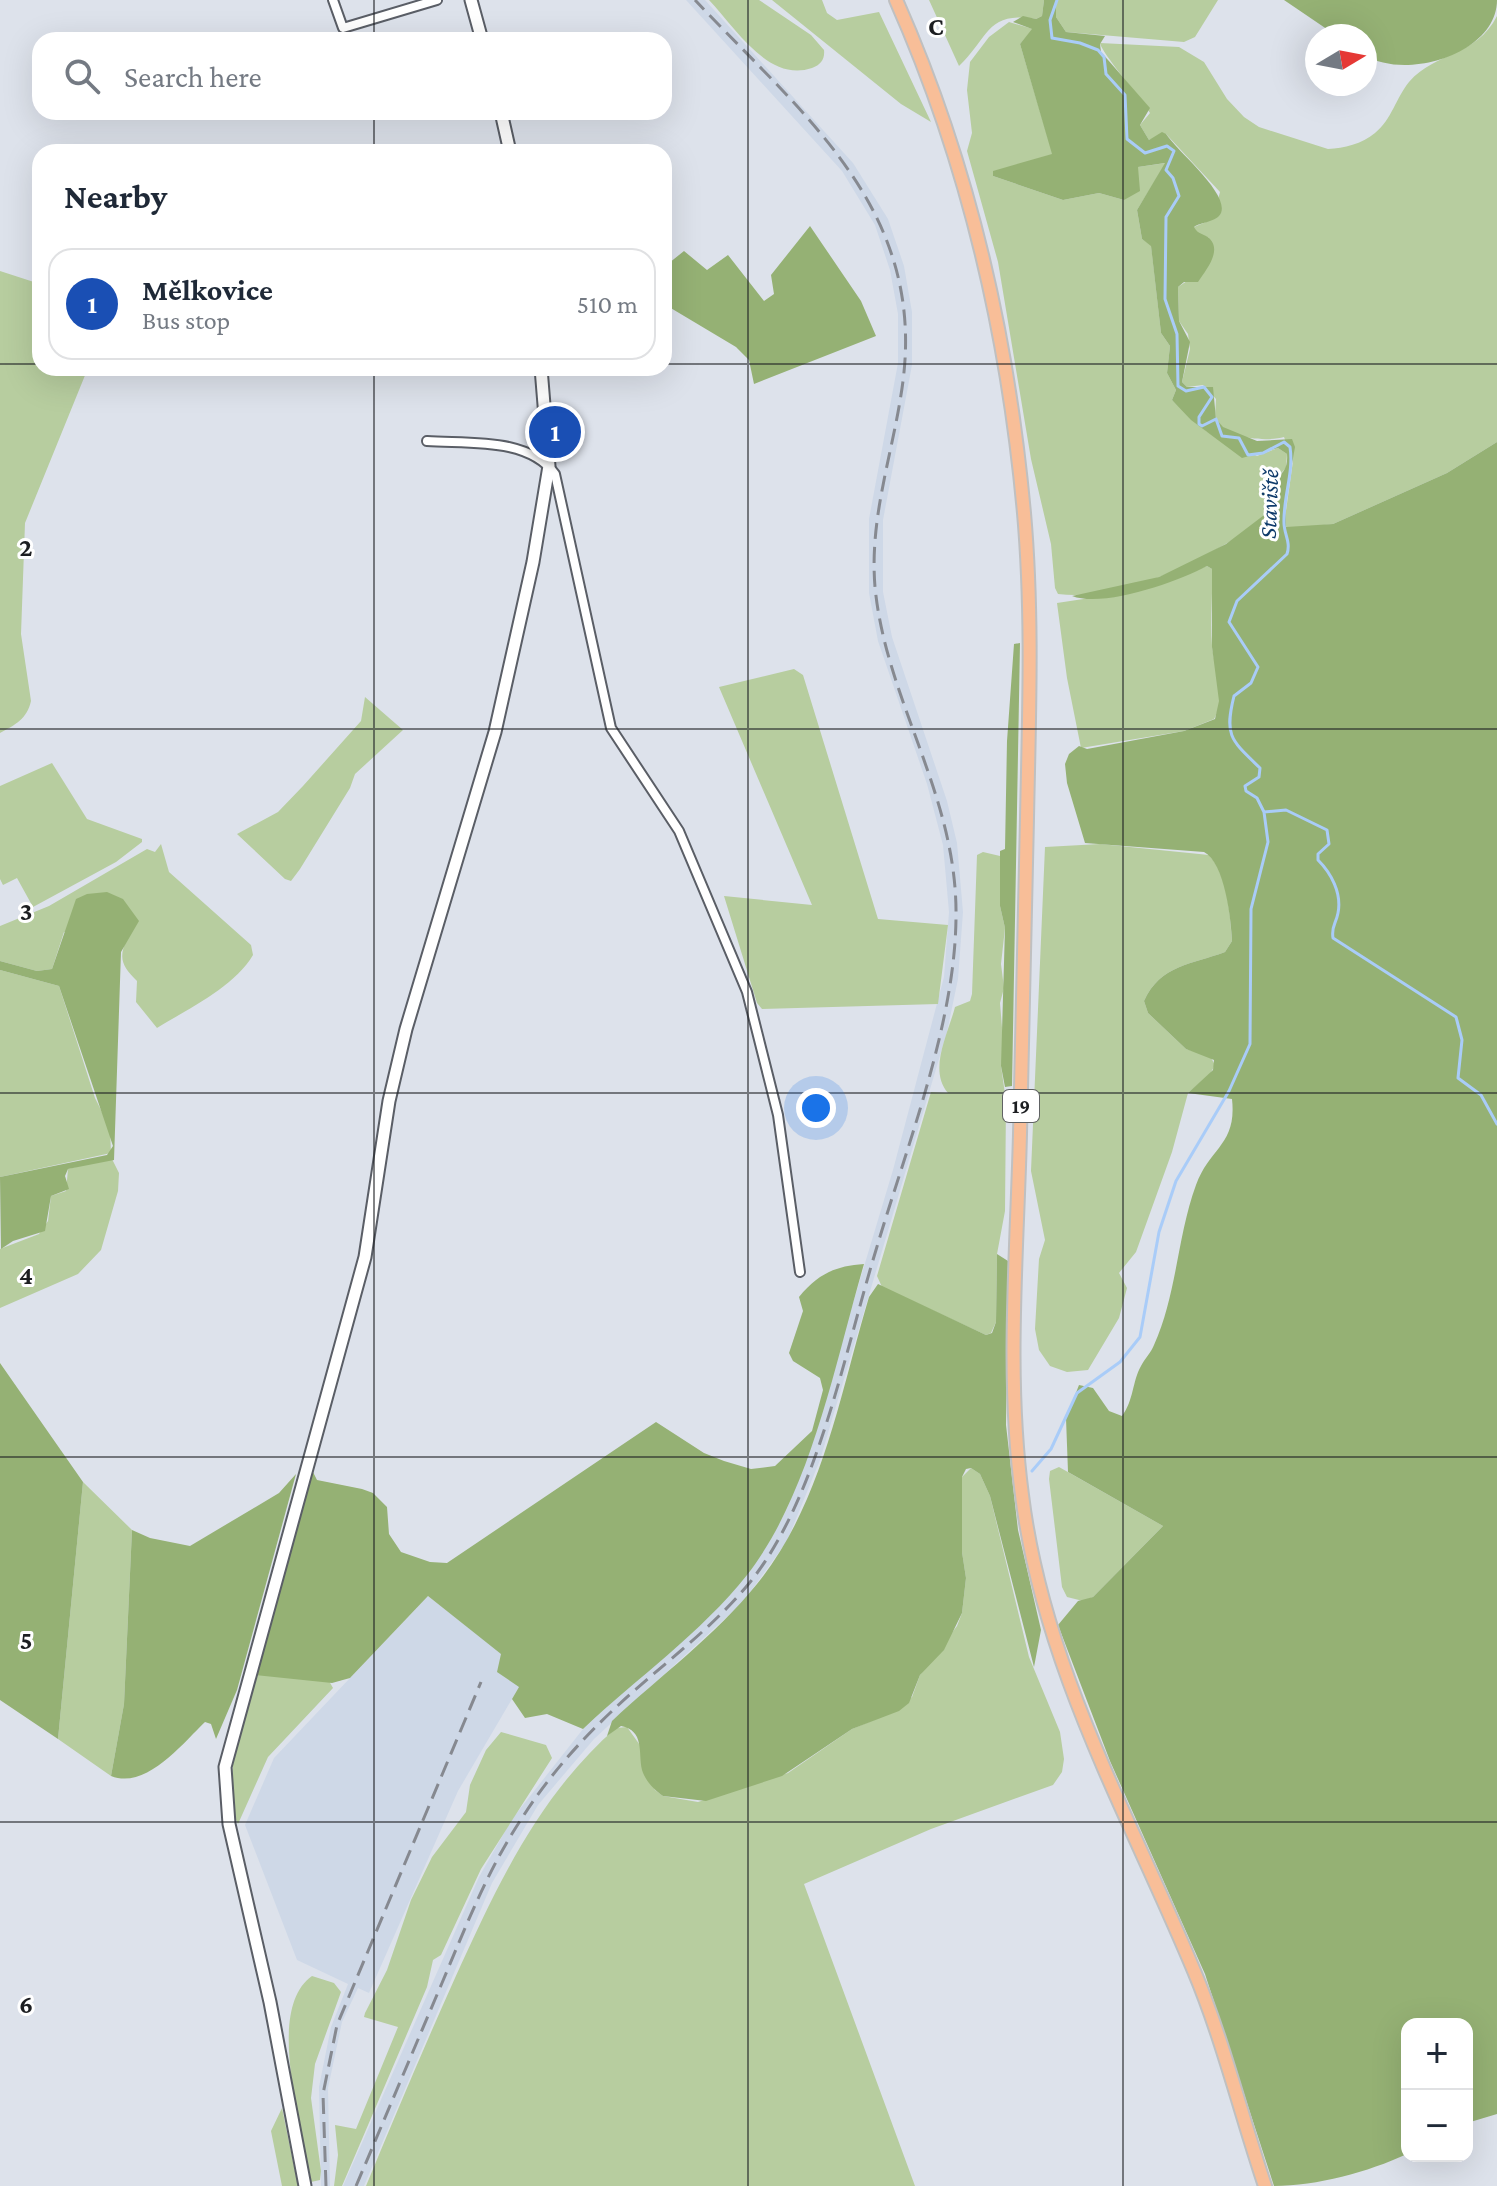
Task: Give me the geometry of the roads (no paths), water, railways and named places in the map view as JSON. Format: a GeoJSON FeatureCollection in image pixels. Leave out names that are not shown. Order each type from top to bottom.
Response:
{"type":"FeatureCollection","features":[{"type":"Feature","properties":{"kind":"main road","name":"19"},"geometry":{"type":"LineString","coordinates":[[896,0],[946,130],[982,257],[999,335],[1024,516],[1030,686],[1015,1389],[1026,1528],[1043,1606],[1060,1661],[1196,1977],[1265,2186]]}},
{"type":"Feature","properties":{"kind":"street"},"geometry":{"type":"LineString","coordinates":[[333,0],[343,28],[437,0]]}},
{"type":"Feature","properties":{"kind":"street"},"geometry":{"type":"LineString","coordinates":[[471,0],[480,32]]}},
{"type":"Feature","properties":{"kind":"street"},"geometry":{"type":"LineString","coordinates":[[503,120],[508,144]]}},
{"type":"Feature","properties":{"kind":"street"},"geometry":{"type":"LineString","coordinates":[[305,2186],[270,2002],[229,1824],[225,1767],[365,1257],[389,1101],[406,1029],[495,732],[533,562],[549,466],[542,376]]}},
{"type":"Feature","properties":{"kind":"street"},"geometry":{"type":"LineString","coordinates":[[427,441],[518,447],[549,466],[555,474],[611,728],[679,831],[747,992],[778,1115],[800,1272]]}},
{"type":"Feature","properties":{"kind":"waterway","name":"Staviště"},"geometry":{"type":"LineString","coordinates":[[1057,0],[1050,20],[1052,38],[1080,43],[1098,50],[1104,57],[1106,74],[1125,95],[1127,139],[1145,153],[1167,146],[1174,151],[1166,170],[1173,178],[1179,196],[1166,217],[1165,299],[1177,334],[1178,386],[1186,391],[1204,387],[1212,397],[1199,417],[1199,424],[1202,426],[1216,419],[1222,436],[1239,438],[1248,455],[1263,453],[1284,442],[1290,447],[1291,466],[1284,513],[1287,554],[1237,601],[1229,622],[1258,667],[1251,683],[1234,696],[1230,720],[1236,743],[1260,768],[1259,777],[1245,786],[1246,791],[1257,798],[1264,812],[1286,810],[1327,830],[1329,844],[1318,854],[1318,860],[1337,891],[1339,906],[1333,938],[1456,1017],[1462,1040],[1458,1078],[1481,1095],[1497,1124]]}},
{"type":"Feature","properties":{"kind":"waterway"},"geometry":{"type":"LineString","coordinates":[[1032,1471],[1051,1449],[1077,1393],[1120,1362],[1140,1337],[1159,1232],[1176,1181],[1229,1091],[1250,1044],[1251,909],[1268,842],[1264,812]]}},
{"type":"Feature","properties":{"kind":"railway"},"geometry":{"type":"LineString","coordinates":[[356,2186],[478,1898],[522,1818],[560,1766],[589,1734],[738,1596],[774,1547],[794,1508],[827,1423],[927,1086],[954,959],[954,873],[946,831],[893,670],[875,587],[879,509],[903,381],[905,320],[895,265],[875,214],[847,168],[814,125],[695,0]]}},
{"type":"Feature","properties":{"kind":"railway"},"geometry":{"type":"LineString","coordinates":[[326,2186],[323,2094],[337,2025],[481,1682]]}},
{"type":"Feature","properties":{"kind":"place","name":"Mělkovice"},"geometry":{"type":"Point","coordinates":[555,432]}}]}
